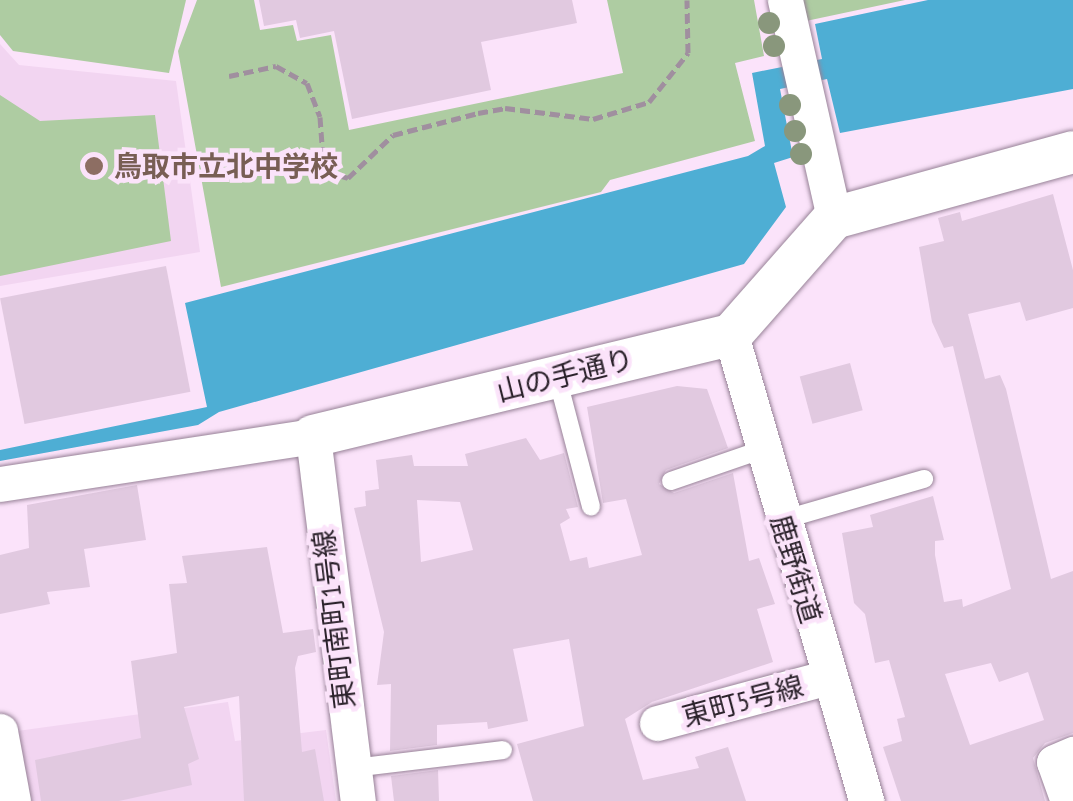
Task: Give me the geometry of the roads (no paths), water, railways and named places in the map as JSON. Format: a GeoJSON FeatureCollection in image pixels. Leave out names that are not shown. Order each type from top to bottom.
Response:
{"type":"FeatureCollection","features":[{"type":"Feature","properties":{"kind":"street"},"geometry":{"type":"LineString","coordinates":[[785,0],[834,218]]}},
{"type":"Feature","properties":{"kind":"street"},"geometry":{"type":"LineString","coordinates":[[732,335],[834,218],[1073,152]]}},
{"type":"Feature","properties":{"kind":"street","name":"山の手通り"},"geometry":{"type":"LineString","coordinates":[[0,484],[313,436],[732,335]]}},
{"type":"Feature","properties":{"kind":"street","name":"鹿野街道"},"geometry":{"type":"LineString","coordinates":[[732,335],[760,450],[866,801]]}},
{"type":"Feature","properties":{"kind":"street","name":"東町南町1号線"},"geometry":{"type":"LineString","coordinates":[[313,436],[355,784]]}},
{"type":"Feature","properties":{"kind":"street","name":"東町5号線"},"geometry":{"type":"LineString","coordinates":[[657,723],[829,677]]}},
{"type":"Feature","properties":{"kind":"street"},"geometry":{"type":"LineString","coordinates":[[0,731],[13,801]]}},
{"type":"Feature","properties":{"kind":"street"},"geometry":{"type":"LineString","coordinates":[[1068,801],[1054,762],[1073,754]]}},
{"type":"Feature","properties":{"kind":"lane"},"geometry":{"type":"LineString","coordinates":[[557,376],[591,507]]}},
{"type":"Feature","properties":{"kind":"lane"},"geometry":{"type":"LineString","coordinates":[[671,480],[760,450]]}},
{"type":"Feature","properties":{"kind":"lane"},"geometry":{"type":"LineString","coordinates":[[782,520],[924,479]]}},
{"type":"Feature","properties":{"kind":"lane"},"geometry":{"type":"LineString","coordinates":[[355,784],[502,750]]}},
{"type":"Feature","properties":{"kind":"water"},"geometry":{"type":"Polygon","coordinates":[[[928,0],[1073,0],[1073,89],[840,133],[827,79],[780,89],[793,157],[774,163],[786,207],[744,264],[219,412],[198,425],[0,461],[0,450],[207,407],[185,303],[748,156],[765,146],[752,73],[822,59],[815,24],[928,0]]]}},
{"type":"Feature","properties":{"kind":"place","name":"鳥取市立北中学校"},"geometry":{"type":"Point","coordinates":[94,166]}}]}
